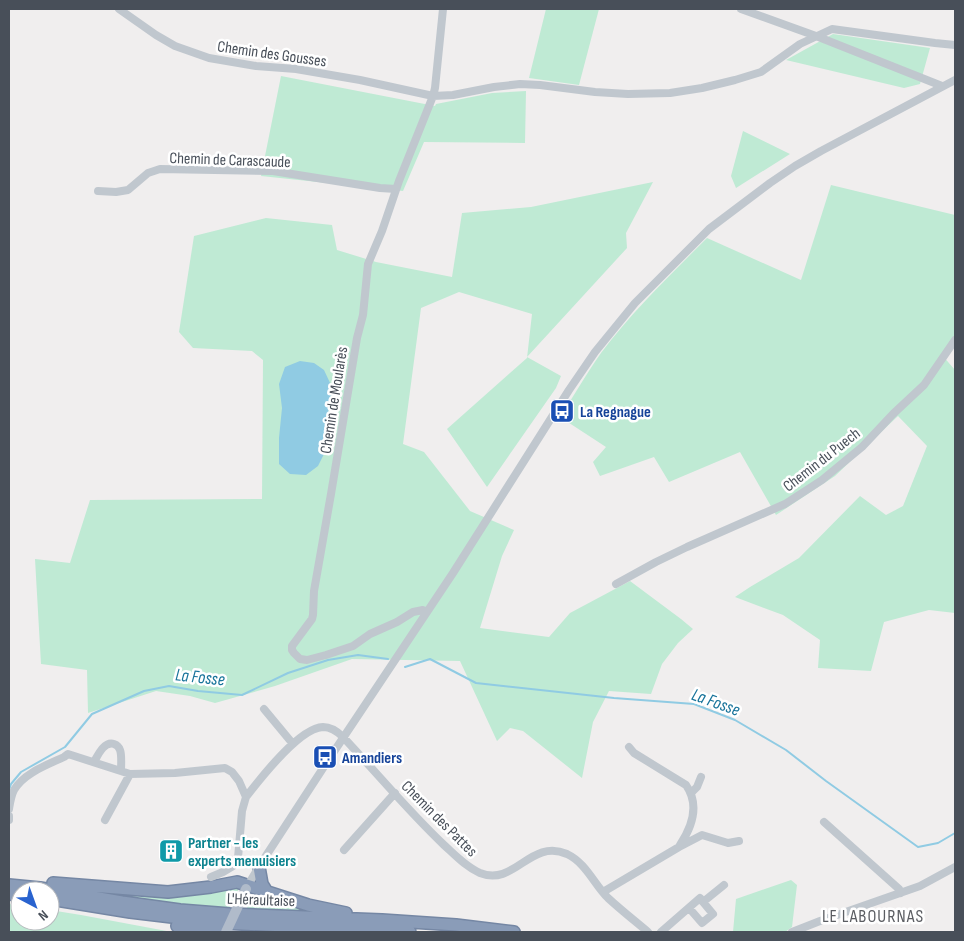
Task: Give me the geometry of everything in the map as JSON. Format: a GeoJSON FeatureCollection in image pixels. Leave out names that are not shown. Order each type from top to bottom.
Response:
{"type":"FeatureCollection","features":[{"type":"Feature","properties":{"kind":"highway"},"geometry":{"type":"LineString","coordinates":[[258,868],[262,884],[267,892]]}},
{"type":"Feature","properties":{"kind":"highway"},"geometry":{"type":"LineString","coordinates":[[9,880],[168,892],[238,882],[247,887],[308,905],[337,911],[456,925]]}},
{"type":"Feature","properties":{"kind":"highway","name":"L'Héraultaise"},"geometry":{"type":"LineString","coordinates":[[9,885],[196,911],[382,920],[456,925],[514,932]]}},
{"type":"Feature","properties":{"kind":"highway","name":"L'Héraultaise"},"geometry":{"type":"LineString","coordinates":[[60,901],[130,912],[222,923],[410,932]]}},
{"type":"Feature","properties":{"kind":"highway"},"geometry":{"type":"LineString","coordinates":[[60,905],[164,924],[201,929],[251,932]]}},
{"type":"Feature","properties":{"kind":"main road"},"geometry":{"type":"LineString","coordinates":[[226,932],[247,887]]}},
{"type":"Feature","properties":{"kind":"street","name":"Chemin des Gousses"},"geometry":{"type":"LineString","coordinates":[[119,9],[175,46],[209,58],[360,80],[433,96],[453,95],[520,84],[620,94],[670,93],[702,88],[761,72],[800,44],[832,29],[955,45]]}},
{"type":"Feature","properties":{"kind":"street","name":"Chemin de Moularès"},"geometry":{"type":"LineString","coordinates":[[427,612],[423,610],[413,612],[397,622],[370,634],[353,646],[326,655],[307,660],[300,659],[292,650],[292,646],[313,615],[314,591],[357,338],[363,314],[367,268],[433,96],[443,9]]}},
{"type":"Feature","properties":{"kind":"street"},"geometry":{"type":"LineString","coordinates":[[741,9],[951,83]]}},
{"type":"Feature","properties":{"kind":"street"},"geometry":{"type":"LineString","coordinates":[[247,887],[343,737],[427,612],[569,390],[595,352],[635,303],[709,229],[763,188],[821,151],[951,83]]}},
{"type":"Feature","properties":{"kind":"street","name":"Chemin de Carascaude"},"geometry":{"type":"LineString","coordinates":[[98,190],[116,192],[128,190],[148,173],[160,169],[267,171],[396,189]]}},
{"type":"Feature","properties":{"kind":"street","name":"Chemin du Puech"},"geometry":{"type":"LineString","coordinates":[[616,584],[687,547],[785,504],[816,484],[862,447],[924,385],[955,340]]}},
{"type":"Feature","properties":{"kind":"street"},"geometry":{"type":"LineString","coordinates":[[264,709],[293,744]]}},
{"type":"Feature","properties":{"kind":"street"},"geometry":{"type":"LineString","coordinates":[[211,877],[232,866],[238,858],[242,811],[246,796],[267,770],[288,748],[314,729],[323,727],[332,729],[343,737]]}},
{"type":"Feature","properties":{"kind":"street","name":"Chemin des Pattes"},"geometry":{"type":"LineString","coordinates":[[343,737],[434,835],[462,862],[477,872],[488,876],[495,876],[506,873],[545,851],[564,853],[577,861],[607,897],[648,932]]}},
{"type":"Feature","properties":{"kind":"street"},"geometry":{"type":"LineString","coordinates":[[94,762],[105,746],[114,744],[120,750],[121,771]]}},
{"type":"Feature","properties":{"kind":"street"},"geometry":{"type":"LineString","coordinates":[[629,747],[634,753],[686,785],[691,793],[693,813],[690,825],[679,847]]}},
{"type":"Feature","properties":{"kind":"street"},"geometry":{"type":"LineString","coordinates":[[9,809],[14,789],[26,776],[68,754],[130,774],[225,768],[232,772],[239,781],[246,796]]}},
{"type":"Feature","properties":{"kind":"street"},"geometry":{"type":"LineString","coordinates":[[105,820],[130,774]]}},
{"type":"Feature","properties":{"kind":"street"},"geometry":{"type":"LineString","coordinates":[[691,793],[697,787],[701,777]]}},
{"type":"Feature","properties":{"kind":"street"},"geometry":{"type":"LineString","coordinates":[[344,850],[395,793]]}},
{"type":"Feature","properties":{"kind":"street"},"geometry":{"type":"LineString","coordinates":[[824,822],[899,889],[901,893]]}},
{"type":"Feature","properties":{"kind":"street"},"geometry":{"type":"LineString","coordinates":[[603,892],[702,835],[728,843],[739,841]]}},
{"type":"Feature","properties":{"kind":"street"},"geometry":{"type":"LineString","coordinates":[[792,932],[820,920],[920,886],[955,867]]}},
{"type":"Feature","properties":{"kind":"street"},"geometry":{"type":"LineString","coordinates":[[703,902],[724,885]]}},
{"type":"Feature","properties":{"kind":"street"},"geometry":{"type":"LineString","coordinates":[[661,932],[700,898],[713,914],[702,923],[689,908]]}},
{"type":"Feature","properties":{"kind":"green space"},"geometry":{"type":"Polygon","coordinates":[[[546,9],[599,9],[579,85],[529,78],[546,9]]]}},
{"type":"Feature","properties":{"kind":"green space"},"geometry":{"type":"Polygon","coordinates":[[[833,34],[930,48],[920,84],[904,88],[786,60],[833,34]]]}},
{"type":"Feature","properties":{"kind":"green space"},"geometry":{"type":"Polygon","coordinates":[[[281,76],[435,106],[436,104],[492,93],[526,91],[525,143],[424,142],[403,191],[261,176],[281,76]]]}},
{"type":"Feature","properties":{"kind":"green space"},"geometry":{"type":"Polygon","coordinates":[[[743,131],[790,154],[736,188],[731,176],[743,131]]]}},
{"type":"Feature","properties":{"kind":"green space"},"geometry":{"type":"Polygon","coordinates":[[[653,182],[626,233],[627,248],[527,357],[532,314],[459,292],[421,308],[403,444],[424,452],[470,511],[514,530],[502,556],[480,628],[549,637],[570,613],[630,581],[693,629],[678,643],[662,664],[651,694],[609,691],[593,722],[582,778],[523,731],[510,728],[497,741],[460,661],[352,659],[275,686],[215,703],[190,696],[156,691],[88,713],[87,670],[41,664],[35,559],[70,563],[90,500],[262,499],[263,360],[252,351],[193,348],[179,332],[194,236],[266,218],[332,225],[337,250],[376,262],[452,277],[462,213],[531,207],[653,182]]]}},
{"type":"Feature","properties":{"kind":"green space"},"geometry":{"type":"Polygon","coordinates":[[[831,185],[955,215],[955,335],[942,355],[955,370],[955,613],[929,610],[884,622],[871,671],[818,668],[820,640],[783,615],[735,597],[799,558],[860,496],[886,515],[903,506],[927,446],[898,416],[835,476],[776,515],[740,452],[669,482],[654,457],[600,476],[593,462],[606,447],[560,417],[601,353],[625,323],[707,238],[801,280],[831,185]]]}},
{"type":"Feature","properties":{"kind":"green space"},"geometry":{"type":"Polygon","coordinates":[[[527,357],[561,376],[556,388],[487,487],[447,429],[527,357]]]}},
{"type":"Feature","properties":{"kind":"green space"},"geometry":{"type":"Polygon","coordinates":[[[791,880],[797,885],[792,927],[785,932],[733,932],[736,899],[791,880]]]}},
{"type":"Feature","properties":{"kind":"green space"},"geometry":{"type":"Polygon","coordinates":[[[236,888],[238,892],[229,908],[181,905],[90,891],[169,894],[236,888]]]}},
{"type":"Feature","properties":{"kind":"green space"},"geometry":{"type":"Polygon","coordinates":[[[255,892],[326,913],[247,908],[255,892]]]}},
{"type":"Feature","properties":{"kind":"green space"},"geometry":{"type":"Polygon","coordinates":[[[9,904],[10,931],[60,931],[60,912],[172,932],[9,932],[9,904]]]}},
{"type":"Feature","properties":{"kind":"water"},"geometry":{"type":"Polygon","coordinates":[[[300,361],[314,363],[324,370],[333,391],[329,401],[327,448],[318,466],[306,475],[290,474],[279,464],[282,408],[279,384],[285,367],[300,361]]]}},
{"type":"Feature","properties":{"kind":"waterway","name":"La Fosse"},"geometry":{"type":"LineString","coordinates":[[9,790],[11,784],[21,772],[65,747],[92,714],[144,691],[169,686],[242,695],[288,673],[328,660],[358,655],[388,659]]}},
{"type":"Feature","properties":{"kind":"waterway","name":"La Fosse"},"geometry":{"type":"LineString","coordinates":[[405,667],[430,659],[476,683],[614,698],[694,704],[735,720],[786,750],[918,847],[938,843],[955,833]]}},
{"type":"Feature","properties":{"kind":"place","name":"La Regnague"},"geometry":{"type":"Point","coordinates":[562,411]}},
{"type":"Feature","properties":{"kind":"place","name":"Amandiers"},"geometry":{"type":"Point","coordinates":[325,757]}},
{"type":"Feature","properties":{"kind":"place","name":"Partner - les experts menuisiers"},"geometry":{"type":"Point","coordinates":[171,851]}},
{"type":"Feature","properties":{"kind":"district","name":"LE LABOURNAS"},"geometry":{"type":"Point","coordinates":[873,916]}}]}
